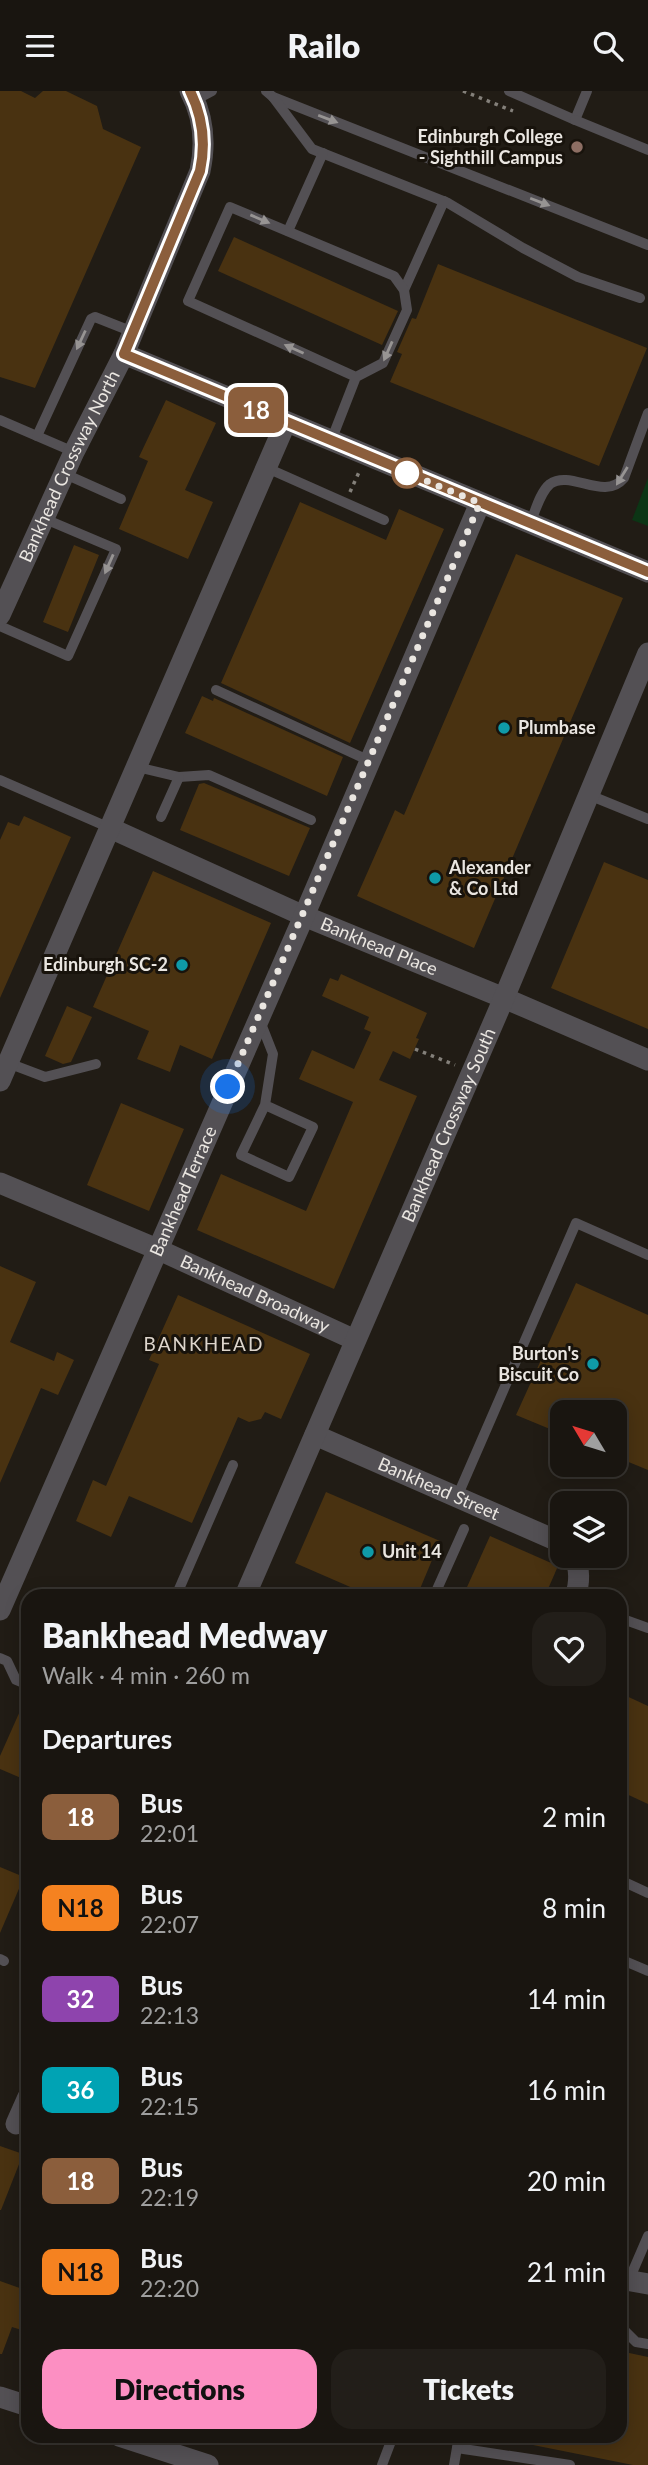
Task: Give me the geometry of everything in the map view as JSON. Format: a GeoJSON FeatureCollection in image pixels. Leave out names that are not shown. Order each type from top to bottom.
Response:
{"type":"FeatureCollection","features":[{"type":"Feature","properties":{"kind":"street","name":"Bankhead Crossway North"},"geometry":{"type":"LineString","coordinates":[[0,615],[74,452],[124,354],[200,171],[204,141],[199,94]]}},
{"type":"Feature","properties":{"kind":"street"},"geometry":{"type":"LineString","coordinates":[[124,354],[648,572]]}},
{"type":"Feature","properties":{"kind":"street"},"geometry":{"type":"LineString","coordinates":[[4,1072],[286,422]]}},
{"type":"Feature","properties":{"kind":"street","name":"Bankhead Terrace"},"geometry":{"type":"LineString","coordinates":[[0,1610],[304,916],[480,503]]}},
{"type":"Feature","properties":{"kind":"street","name":"Bankhead Crossway South"},"geometry":{"type":"LineString","coordinates":[[249,1589],[504,998],[648,653]]}},
{"type":"Feature","properties":{"kind":"street","name":"Bankhead Place"},"geometry":{"type":"LineString","coordinates":[[110,828],[304,916],[648,1060]]}},
{"type":"Feature","properties":{"kind":"street","name":"Bankhead Broadway"},"geometry":{"type":"LineString","coordinates":[[1,1186],[157,1249],[355,1340]]}},
{"type":"Feature","properties":{"kind":"street","name":"Bankhead Street"},"geometry":{"type":"LineString","coordinates":[[316,1435],[550,1538]]}},
{"type":"Feature","properties":{"kind":"street"},"geometry":{"type":"LineString","coordinates":[[577,1568],[578,1589]]}},
{"type":"Feature","properties":{"kind":"street"},"geometry":{"type":"LineString","coordinates":[[0,2397],[21,2404]]}},
{"type":"Feature","properties":{"kind":"street"},"geometry":{"type":"LineString","coordinates":[[140,2443],[208,2465]]}},
{"type":"Feature","properties":{"kind":"lane"},"geometry":{"type":"LineString","coordinates":[[509,91],[648,150]]}},
{"type":"Feature","properties":{"kind":"lane"},"geometry":{"type":"LineString","coordinates":[[575,120],[587,91]]}},
{"type":"Feature","properties":{"kind":"lane"},"geometry":{"type":"LineString","coordinates":[[270,94],[312,149],[444,201],[578,277],[640,298]]}},
{"type":"Feature","properties":{"kind":"lane"},"geometry":{"type":"LineString","coordinates":[[270,94],[648,245]]}},
{"type":"Feature","properties":{"kind":"lane"},"geometry":{"type":"LineString","coordinates":[[288,231],[323,153]]}},
{"type":"Feature","properties":{"kind":"lane"},"geometry":{"type":"LineString","coordinates":[[404,290],[444,201]]}},
{"type":"Feature","properties":{"kind":"lane"},"geometry":{"type":"LineString","coordinates":[[331,441],[356,377],[383,363],[407,310],[404,290],[394,276],[230,207],[188,301],[356,377]]}},
{"type":"Feature","properties":{"kind":"lane"},"geometry":{"type":"LineString","coordinates":[[37,436],[91,319],[95,317],[133,332]]}},
{"type":"Feature","properties":{"kind":"lane"},"geometry":{"type":"LineString","coordinates":[[530,524],[545,490],[551,484],[560,480],[615,487],[620,483],[648,413]]}},
{"type":"Feature","properties":{"kind":"lane"},"geometry":{"type":"LineString","coordinates":[[0,421],[74,452]]}},
{"type":"Feature","properties":{"kind":"lane"},"geometry":{"type":"LineString","coordinates":[[267,468],[383,520]]}},
{"type":"Feature","properties":{"kind":"lane"},"geometry":{"type":"LineString","coordinates":[[65,474],[121,499]]}},
{"type":"Feature","properties":{"kind":"lane"},"geometry":{"type":"LineString","coordinates":[[0,626],[68,656],[116,549],[45,519]]}},
{"type":"Feature","properties":{"kind":"lane"},"geometry":{"type":"LineString","coordinates":[[216,690],[370,761]]}},
{"type":"Feature","properties":{"kind":"lane"},"geometry":{"type":"LineString","coordinates":[[137,767],[179,777],[209,775],[311,820]]}},
{"type":"Feature","properties":{"kind":"lane"},"geometry":{"type":"LineString","coordinates":[[161,817],[179,777]]}},
{"type":"Feature","properties":{"kind":"lane"},"geometry":{"type":"LineString","coordinates":[[0,780],[110,828]]}},
{"type":"Feature","properties":{"kind":"lane"},"geometry":{"type":"LineString","coordinates":[[589,795],[648,818]]}},
{"type":"Feature","properties":{"kind":"lane"},"geometry":{"type":"LineString","coordinates":[[258,1018],[273,1054],[265,1105],[241,1155],[289,1177],[313,1128],[265,1105]]}},
{"type":"Feature","properties":{"kind":"lane"},"geometry":{"type":"LineString","coordinates":[[4,1072],[45,1077],[96,1064]]}},
{"type":"Feature","properties":{"kind":"lane"},"geometry":{"type":"LineString","coordinates":[[457,1497],[576,1223],[648,1255]]}},
{"type":"Feature","properties":{"kind":"lane"},"geometry":{"type":"LineString","coordinates":[[179,1589],[233,1465]]}},
{"type":"Feature","properties":{"kind":"lane"},"geometry":{"type":"LineString","coordinates":[[437,1589],[464,1529]]}},
{"type":"Feature","properties":{"kind":"lane"},"geometry":{"type":"LineString","coordinates":[[627,1620],[648,1628]]}},
{"type":"Feature","properties":{"kind":"lane"},"geometry":{"type":"LineString","coordinates":[[0,1658],[7,1661],[16,1680],[21,1682]]}},
{"type":"Feature","properties":{"kind":"lane"},"geometry":{"type":"LineString","coordinates":[[627,1884],[648,1892]]}},
{"type":"Feature","properties":{"kind":"lane"},"geometry":{"type":"LineString","coordinates":[[627,1962],[648,1971]]}},
{"type":"Feature","properties":{"kind":"lane"},"geometry":{"type":"LineString","coordinates":[[632,2281],[648,2236]]}},
{"type":"Feature","properties":{"kind":"lane"},"geometry":{"type":"LineString","coordinates":[[627,2333],[636,2342],[648,2344]]}},
{"type":"Feature","properties":{"kind":"lane"},"geometry":{"type":"LineString","coordinates":[[382,2465],[390,2443]]}},
{"type":"Feature","properties":{"kind":"lane"},"geometry":{"type":"LineString","coordinates":[[454,2465],[458,2443]]}},
{"type":"Feature","properties":{"kind":"lane"},"geometry":{"type":"LineString","coordinates":[[457,2448],[570,2465]]}},
{"type":"Feature","properties":{"kind":"path"},"geometry":{"type":"LineString","coordinates":[[353,485],[358,474]]}},
{"type":"Feature","properties":{"kind":"path"},"geometry":{"type":"LineString","coordinates":[[415,1049],[471,1073]]}},
{"type":"Feature","properties":{"kind":"green space"},"geometry":{"type":"Polygon","coordinates":[[[648,478],[648,526],[632,520],[648,478]]]}},
{"type":"Feature","properties":{"kind":"building"},"geometry":{"type":"Polygon","coordinates":[[[0,91],[21,91],[35,98],[43,91],[66,91],[97,106],[103,129],[141,147],[35,388],[0,377],[0,91]]]}},
{"type":"Feature","properties":{"kind":"building"},"geometry":{"type":"Polygon","coordinates":[[[234,237],[398,311],[382,345],[218,271],[234,237]]]}},
{"type":"Feature","properties":{"kind":"building"},"geometry":{"type":"Polygon","coordinates":[[[438,264],[647,348],[599,466],[390,382],[402,354],[397,352],[412,318],[416,319],[438,264]]]}},
{"type":"Feature","properties":{"kind":"building"},"geometry":{"type":"Polygon","coordinates":[[[166,400],[216,423],[185,490],[213,502],[188,559],[119,529],[148,461],[139,457],[166,400]]]}},
{"type":"Feature","properties":{"kind":"building"},"geometry":{"type":"Polygon","coordinates":[[[300,502],[386,540],[399,509],[444,529],[350,743],[221,683],[300,502]]]}},
{"type":"Feature","properties":{"kind":"building"},"geometry":{"type":"Polygon","coordinates":[[[74,545],[99,555],[68,632],[43,622],[74,545]]]}},
{"type":"Feature","properties":{"kind":"building"},"geometry":{"type":"Polygon","coordinates":[[[516,554],[623,598],[474,948],[357,896],[395,810],[404,815],[516,554]]]}},
{"type":"Feature","properties":{"kind":"building"},"geometry":{"type":"Polygon","coordinates":[[[202,696],[213,701],[214,698],[343,757],[327,796],[185,733],[202,696]]]}},
{"type":"Feature","properties":{"kind":"building"},"geometry":{"type":"Polygon","coordinates":[[[204,783],[310,828],[289,876],[180,830],[199,784],[204,783]]]}},
{"type":"Feature","properties":{"kind":"building"},"geometry":{"type":"Polygon","coordinates":[[[24,816],[71,837],[0,998],[0,840],[8,822],[19,826],[24,816]]]}},
{"type":"Feature","properties":{"kind":"building"},"geometry":{"type":"Polygon","coordinates":[[[604,862],[648,880],[648,1029],[551,988],[604,862]]]}},
{"type":"Feature","properties":{"kind":"building","name":"Edinburgh SC-2"},"geometry":{"type":"Polygon","coordinates":[[[153,871],[271,923],[212,1059],[180,1045],[170,1072],[137,1059],[149,1031],[93,1007],[153,871]]]}},
{"type":"Feature","properties":{"kind":"building"},"geometry":{"type":"Polygon","coordinates":[[[341,974],[427,1013],[410,1059],[393,1051],[379,1080],[417,1096],[334,1289],[197,1230],[221,1174],[306,1211],[353,1102],[299,1079],[312,1050],[354,1069],[371,1032],[364,1029],[369,1017],[322,996],[330,978],[338,981],[341,974]]]}},
{"type":"Feature","properties":{"kind":"building"},"geometry":{"type":"Polygon","coordinates":[[[67,1006],[92,1017],[71,1062],[63,1064],[45,1056],[67,1006]]]}},
{"type":"Feature","properties":{"kind":"building"},"geometry":{"type":"Polygon","coordinates":[[[121,1103],[184,1129],[149,1211],[87,1185],[121,1103]]]}},
{"type":"Feature","properties":{"kind":"building"},"geometry":{"type":"Polygon","coordinates":[[[0,1266],[36,1282],[10,1342],[54,1361],[57,1352],[74,1360],[58,1395],[41,1388],[0,1483],[0,1266]]]}},
{"type":"Feature","properties":{"kind":"building","name":"Burton's Biscuit Co"},"geometry":{"type":"Polygon","coordinates":[[[576,1283],[648,1315],[648,1470],[627,1461],[627,1400],[550,1400],[550,1429],[516,1415],[576,1283]]]}},
{"type":"Feature","properties":{"kind":"building"},"geometry":{"type":"Polygon","coordinates":[[[178,1295],[310,1354],[281,1419],[265,1412],[261,1419],[249,1422],[238,1417],[192,1523],[129,1496],[111,1537],[76,1521],[93,1480],[106,1486],[159,1364],[149,1360],[178,1295]]]}},
{"type":"Feature","properties":{"kind":"building","name":"Unit 14"},"geometry":{"type":"Polygon","coordinates":[[[326,1492],[440,1541],[420,1589],[355,1589],[295,1563],[326,1492]]]}},
{"type":"Feature","properties":{"kind":"building"},"geometry":{"type":"Polygon","coordinates":[[[490,1536],[550,1562],[550,1568],[557,1568],[548,1589],[466,1589],[490,1536]]]}},
{"type":"Feature","properties":{"kind":"building"},"geometry":{"type":"Polygon","coordinates":[[[627,1696],[648,1706],[648,1804],[627,1794],[627,1696]]]}},
{"type":"Feature","properties":{"kind":"building"},"geometry":{"type":"Polygon","coordinates":[[[21,1709],[21,1778],[0,1769],[0,1756],[21,1709]]]}},
{"type":"Feature","properties":{"kind":"building"},"geometry":{"type":"Polygon","coordinates":[[[0,1867],[21,1876],[21,1884],[0,1933],[0,1867]]]}},
{"type":"Feature","properties":{"kind":"building"},"geometry":{"type":"Polygon","coordinates":[[[0,2146],[21,2153],[21,2159],[0,2210],[0,2146]]]}},
{"type":"Feature","properties":{"kind":"building"},"geometry":{"type":"Polygon","coordinates":[[[0,2281],[21,2288],[21,2330],[12,2327],[0,2354],[0,2281]]]}},
{"type":"Feature","properties":{"kind":"building"},"geometry":{"type":"Polygon","coordinates":[[[627,2352],[648,2357],[648,2465],[633,2465],[523,2443],[627,2443],[627,2352]]]}},
{"type":"Feature","properties":{"kind":"bus line","name":"18"},"geometry":{"type":"LineString","coordinates":[[190,91],[199,113],[204,141],[200,171],[124,354],[648,572]]}},
{"type":"Feature","properties":{"kind":"place","name":"Edinburgh College - Sighthill Campus"},"geometry":{"type":"Point","coordinates":[577,147]}},
{"type":"Feature","properties":{"kind":"place","name":"Plumbase"},"geometry":{"type":"Point","coordinates":[504,728]}},
{"type":"Feature","properties":{"kind":"place","name":"Alexander & Co Ltd"},"geometry":{"type":"Point","coordinates":[435,878]}},
{"type":"Feature","properties":{"kind":"place","name":"Edinburgh SC-2"},"geometry":{"type":"Point","coordinates":[182,965]}},
{"type":"Feature","properties":{"kind":"place","name":"Burton's Biscuit Co"},"geometry":{"type":"Point","coordinates":[593,1364]}},
{"type":"Feature","properties":{"kind":"place","name":"Unit 14"},"geometry":{"type":"Point","coordinates":[368,1552]}},
{"type":"Feature","properties":{"kind":"district","name":"BANKHEAD"},"geometry":{"type":"Point","coordinates":[204,1344]}},
{"type":"Feature","properties":{"kind":"route"},"geometry":{"type":"LineString","coordinates":[[228,1087],[480,503],[407,473]]}}]}
